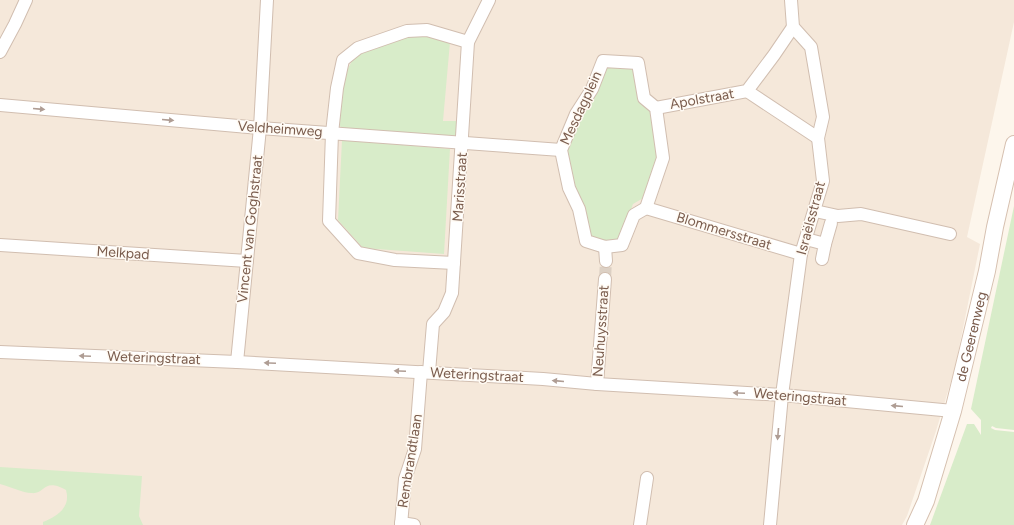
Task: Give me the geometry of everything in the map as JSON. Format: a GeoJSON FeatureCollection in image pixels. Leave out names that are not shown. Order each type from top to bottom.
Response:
{"type":"FeatureCollection","features":[{"type":"Feature","properties":{"kind":"main road","name":"de Geerenweg"},"geometry":{"type":"LineString","coordinates":[[915,525],[926,501],[953,411],[985,278],[1014,144]]}},
{"type":"Feature","properties":{"kind":"street"},"geometry":{"type":"LineString","coordinates":[[0,52],[16,24],[26,0]]}},
{"type":"Feature","properties":{"kind":"street","name":"Vincent van Goghstraat"},"geometry":{"type":"LineString","coordinates":[[237,362],[260,128],[268,0]]}},
{"type":"Feature","properties":{"kind":"street","name":"Marisstraat"},"geometry":{"type":"LineString","coordinates":[[425,372],[433,324],[444,312],[452,293],[463,142],[468,42],[489,0]]}},
{"type":"Feature","properties":{"kind":"street"},"geometry":{"type":"LineString","coordinates":[[791,0],[793,27]]}},
{"type":"Feature","properties":{"kind":"street","name":"Apolstraat"},"geometry":{"type":"LineString","coordinates":[[656,108],[747,91],[793,27]]}},
{"type":"Feature","properties":{"kind":"street","name":"Israëlsstraat"},"geometry":{"type":"LineString","coordinates":[[770,525],[782,395],[801,254],[824,181],[818,138],[823,117],[811,47],[793,27]]}},
{"type":"Feature","properties":{"kind":"street"},"geometry":{"type":"LineString","coordinates":[[454,263],[395,260],[358,253],[329,221],[332,132],[337,88],[343,60],[358,48],[406,31],[427,30],[468,42]]}},
{"type":"Feature","properties":{"kind":"street","name":"Mesdagplein"},"geometry":{"type":"LineString","coordinates":[[603,61],[638,63],[644,98],[656,108],[663,158],[646,208],[634,215],[622,245],[605,246],[586,241],[579,209],[569,188],[561,150],[576,114],[592,89],[603,61]]}},
{"type":"Feature","properties":{"kind":"street","name":"Apolstraat"},"geometry":{"type":"LineString","coordinates":[[747,91],[818,138]]}},
{"type":"Feature","properties":{"kind":"street","name":"Veldheimweg"},"geometry":{"type":"LineString","coordinates":[[0,106],[260,128],[332,132],[561,150]]}},
{"type":"Feature","properties":{"kind":"street","name":"Blommersstraat"},"geometry":{"type":"LineString","coordinates":[[646,208],[801,254]]}},
{"type":"Feature","properties":{"kind":"street"},"geometry":{"type":"LineString","coordinates":[[815,211],[838,216],[862,214],[950,234]]}},
{"type":"Feature","properties":{"kind":"street"},"geometry":{"type":"LineString","coordinates":[[822,259],[831,223]]}},
{"type":"Feature","properties":{"kind":"street"},"geometry":{"type":"LineString","coordinates":[[806,238],[826,244]]}},
{"type":"Feature","properties":{"kind":"street","name":"Melkpad"},"geometry":{"type":"LineString","coordinates":[[0,245],[246,261]]}},
{"type":"Feature","properties":{"kind":"street"},"geometry":{"type":"LineString","coordinates":[[605,246],[606,261]]}},
{"type":"Feature","properties":{"kind":"street","name":"Neuhuysstraat"},"geometry":{"type":"LineString","coordinates":[[597,384],[605,279]]}},
{"type":"Feature","properties":{"kind":"street","name":"Weteringstraat"},"geometry":{"type":"LineString","coordinates":[[0,352],[237,362],[543,379],[597,384],[782,395],[953,411]]}},
{"type":"Feature","properties":{"kind":"street","name":"Rembrandtlaan"},"geometry":{"type":"LineString","coordinates":[[401,524],[405,479],[415,449],[425,372]]}},
{"type":"Feature","properties":{"kind":"street"},"geometry":{"type":"LineString","coordinates":[[640,525],[647,478]]}},
{"type":"Feature","properties":{"kind":"street"},"geometry":{"type":"LineString","coordinates":[[401,524],[414,525]]}},
{"type":"Feature","properties":{"kind":"shaded area"},"geometry":{"type":"Polygon","coordinates":[[[0,0],[1014,0],[1014,22],[967,237],[980,244],[955,368],[936,431],[907,516],[902,525],[0,525],[0,0]]]}},
{"type":"Feature","properties":{"kind":"green space"},"geometry":{"type":"Polygon","coordinates":[[[422,35],[450,42],[443,121],[458,121],[458,134],[453,137],[343,129],[337,123],[343,78],[353,59],[362,52],[397,38],[422,35]]]}},
{"type":"Feature","properties":{"kind":"green space"},"geometry":{"type":"Polygon","coordinates":[[[605,65],[630,67],[636,72],[651,110],[657,161],[645,197],[633,204],[621,238],[606,241],[591,238],[584,207],[577,194],[566,153],[579,118],[605,65]]]}},
{"type":"Feature","properties":{"kind":"green space"},"geometry":{"type":"Polygon","coordinates":[[[342,140],[450,149],[444,254],[363,248],[338,220],[342,140]]]}},
{"type":"Feature","properties":{"kind":"green space"},"geometry":{"type":"Polygon","coordinates":[[[1014,206],[1014,430],[996,428],[992,426],[991,428],[995,430],[1014,432],[1014,525],[930,525],[967,424],[974,424],[981,435],[981,420],[971,409],[1014,206]]]}},
{"type":"Feature","properties":{"kind":"green space"},"geometry":{"type":"Polygon","coordinates":[[[0,467],[142,476],[139,516],[143,525],[43,525],[43,522],[54,517],[65,506],[67,501],[66,490],[53,485],[45,487],[39,492],[31,493],[0,484],[0,467]]]}},
{"type":"Feature","properties":{"kind":"tunnel"},"geometry":{"type":"LineString","coordinates":[[605,279],[606,261]]}}]}
